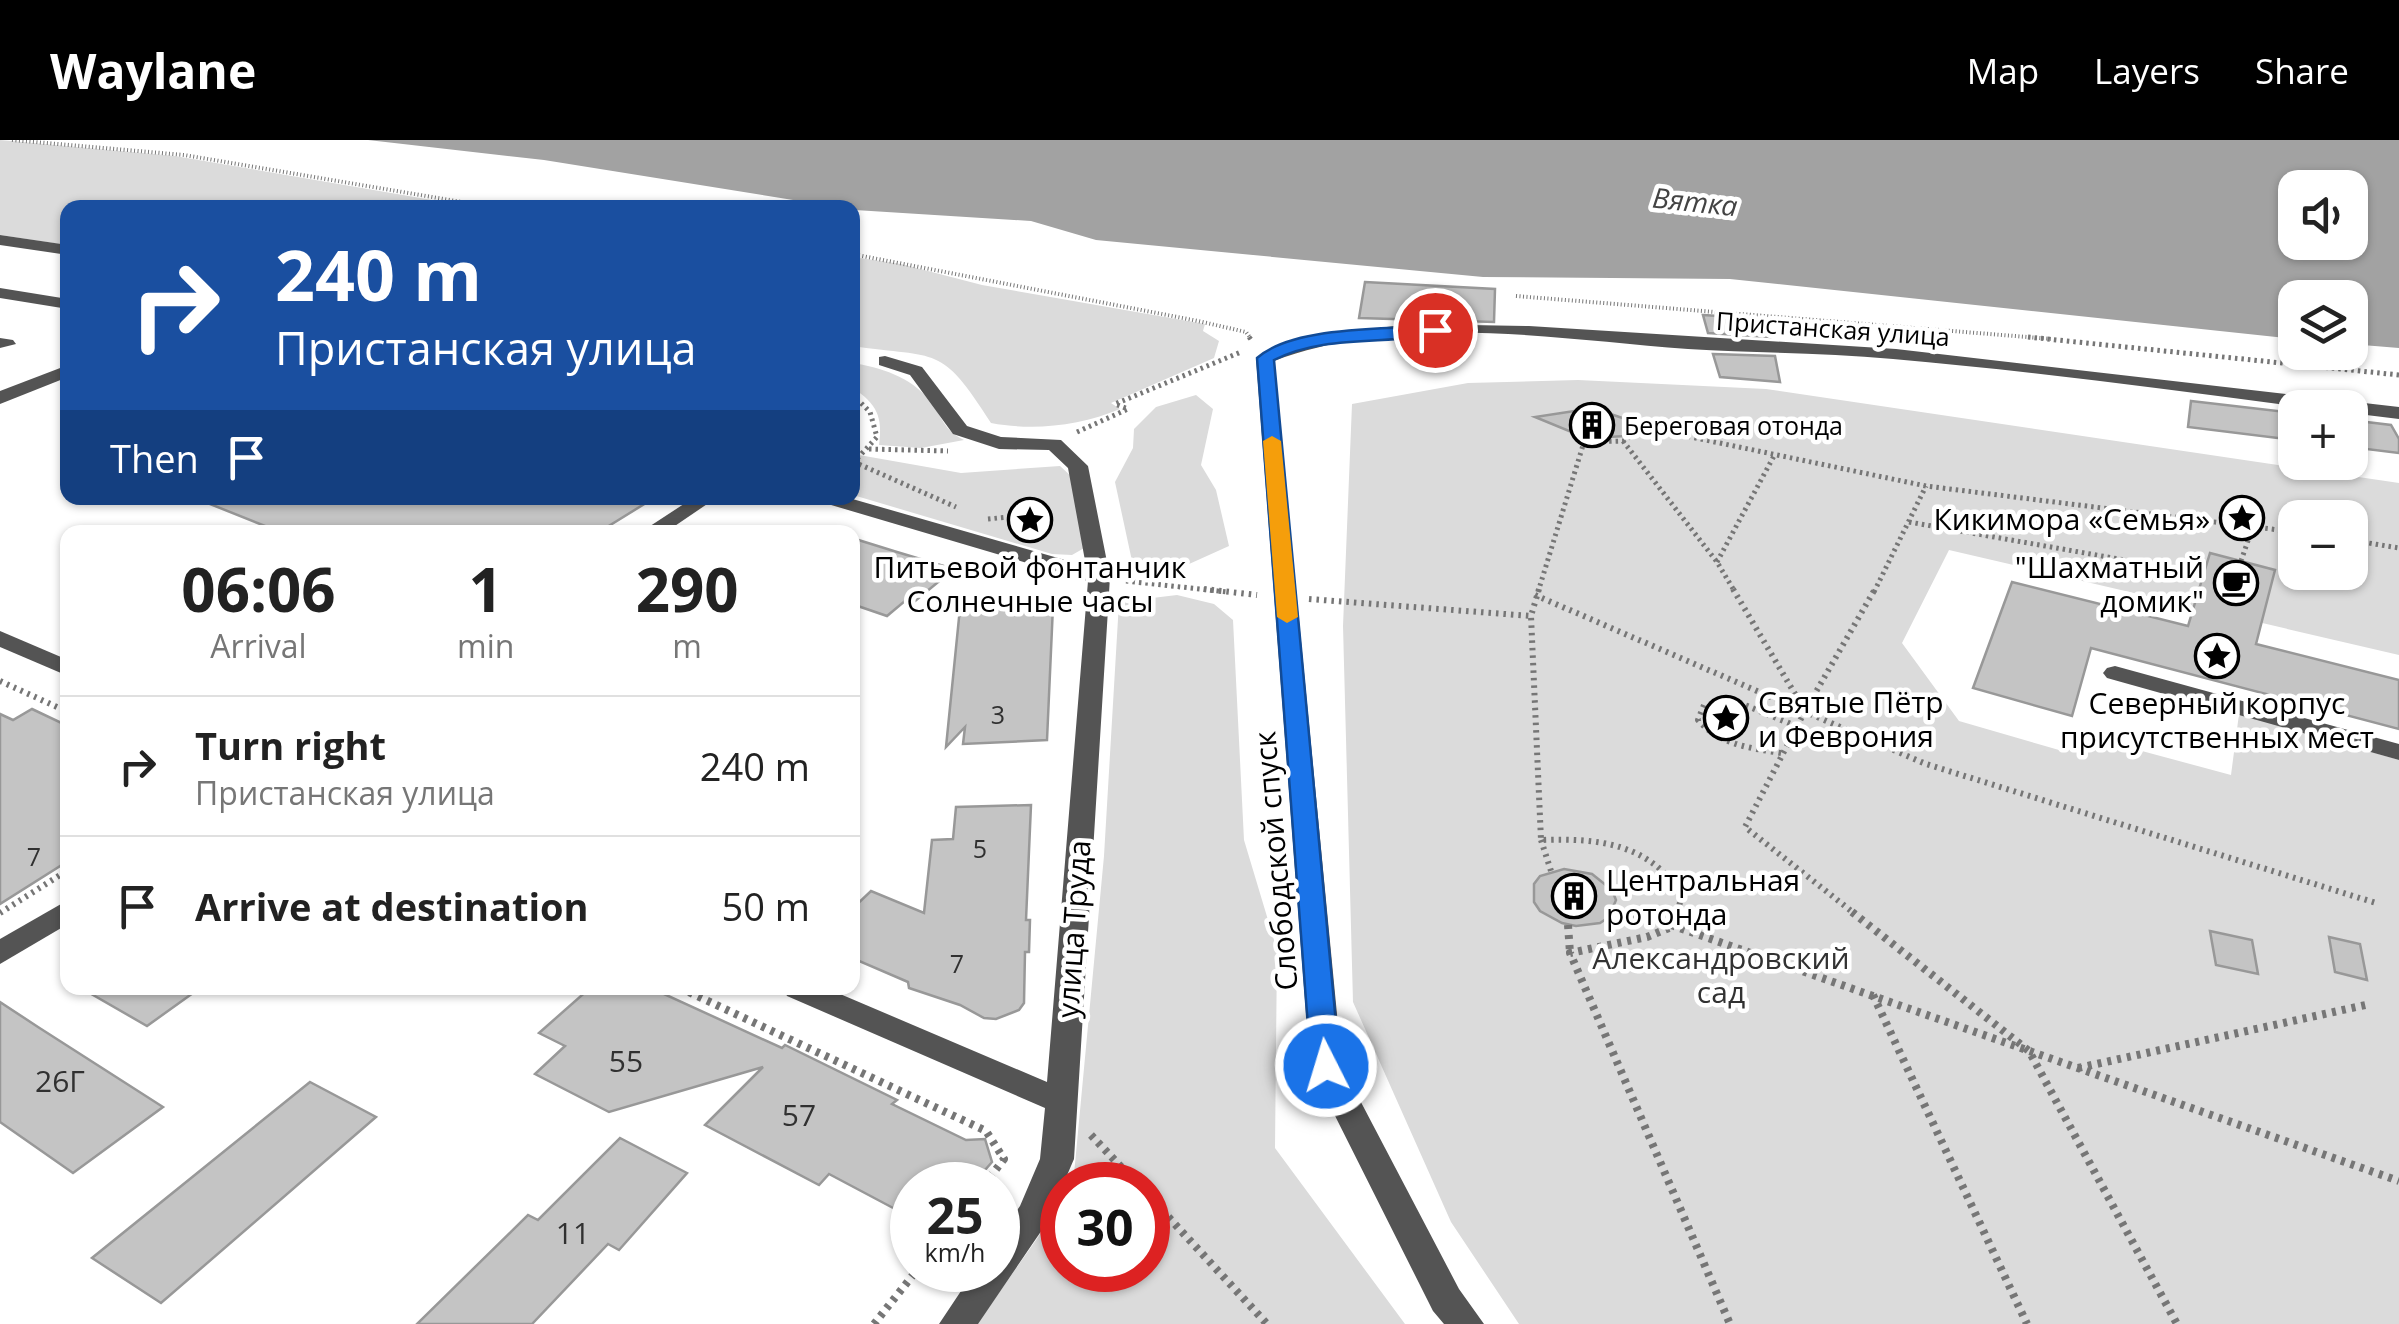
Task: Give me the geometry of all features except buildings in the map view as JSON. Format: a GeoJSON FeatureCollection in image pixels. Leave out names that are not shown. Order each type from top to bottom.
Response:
{"type":"FeatureCollection","features":[{"type":"Feature","properties":{"kind":"street"},"geometry":{"type":"LineString","coordinates":[[0,240],[60,249]]}},
{"type":"Feature","properties":{"kind":"street"},"geometry":{"type":"LineString","coordinates":[[0,293],[60,303]]}},
{"type":"Feature","properties":{"kind":"street","name":"Пристанская улица"},"geometry":{"type":"LineString","coordinates":[[1256,346],[1435,330],[1546,333],[1894,354],[2399,413]]}},
{"type":"Feature","properties":{"kind":"street","name":"Слободской спуск"},"geometry":{"type":"LineString","coordinates":[[1256,346],[1326,1066],[1446,1300],[1466,1324]]}},
{"type":"Feature","properties":{"kind":"street","name":"улица Труда"},"geometry":{"type":"LineString","coordinates":[[885,361],[916,372],[960,430],[998,443],[1054,444],[1078,466],[1099,577],[1056,1159],[1034,1214],[1020,1234]]}},
{"type":"Feature","properties":{"kind":"street"},"geometry":{"type":"LineString","coordinates":[[0,398],[60,373]]}},
{"type":"Feature","properties":{"kind":"street"},"geometry":{"type":"LineString","coordinates":[[663,525],[695,505]]}},
{"type":"Feature","properties":{"kind":"street"},"geometry":{"type":"LineString","coordinates":[[852,505],[1099,577]]}},
{"type":"Feature","properties":{"kind":"street"},"geometry":{"type":"LineString","coordinates":[[0,638],[60,664]]}},
{"type":"Feature","properties":{"kind":"street"},"geometry":{"type":"LineString","coordinates":[[2115,673],[2399,752]]}},
{"type":"Feature","properties":{"kind":"street"},"geometry":{"type":"LineString","coordinates":[[0,953],[60,915]]}},
{"type":"Feature","properties":{"kind":"street"},"geometry":{"type":"LineString","coordinates":[[814,995],[1060,1101]]}},
{"type":"Feature","properties":{"kind":"street","name":"улица Труда"},"geometry":{"type":"LineString","coordinates":[[958,1324],[980,1292]]}},
{"type":"Feature","properties":{"kind":"path"},"geometry":{"type":"LineString","coordinates":[[12,140],[184,156],[449,200]]}},
{"type":"Feature","properties":{"kind":"path"},"geometry":{"type":"LineString","coordinates":[[860,256],[1256,346]]}},
{"type":"Feature","properties":{"kind":"path"},"geometry":{"type":"LineString","coordinates":[[1516,296],[1925,327],[2399,375]]}},
{"type":"Feature","properties":{"kind":"path"},"geometry":{"type":"LineString","coordinates":[[1086,427],[1128,409],[1115,404],[1209,364]]}},
{"type":"Feature","properties":{"kind":"path"},"geometry":{"type":"LineString","coordinates":[[860,400],[876,422],[877,437],[860,457]]}},
{"type":"Feature","properties":{"kind":"path"},"geometry":{"type":"LineString","coordinates":[[1623,423],[1926,486],[2278,530]]}},
{"type":"Feature","properties":{"kind":"path"},"geometry":{"type":"LineString","coordinates":[[1551,872],[1542,840],[1531,616],[1535,595],[1585,440],[1623,442],[1638,435],[1642,427]]}},
{"type":"Feature","properties":{"kind":"path"},"geometry":{"type":"LineString","coordinates":[[1623,442],[1717,562],[1805,711]]}},
{"type":"Feature","properties":{"kind":"path"},"geometry":{"type":"LineString","coordinates":[[870,448],[893,452]]}},
{"type":"Feature","properties":{"kind":"path"},"geometry":{"type":"LineString","coordinates":[[1717,562],[1775,454]]}},
{"type":"Feature","properties":{"kind":"path"},"geometry":{"type":"LineString","coordinates":[[860,465],[966,512]]}},
{"type":"Feature","properties":{"kind":"path"},"geometry":{"type":"LineString","coordinates":[[1926,486],[1881,579],[1781,753],[1745,828],[2029,1051],[2176,1324]]}},
{"type":"Feature","properties":{"kind":"path"},"geometry":{"type":"LineString","coordinates":[[995,529],[982,519],[1039,514],[1042,519],[1026,536]]}},
{"type":"Feature","properties":{"kind":"path"},"geometry":{"type":"LineString","coordinates":[[1908,522],[2204,574]]}},
{"type":"Feature","properties":{"kind":"path"},"geometry":{"type":"LineString","coordinates":[[2241,561],[2253,526]]}},
{"type":"Feature","properties":{"kind":"path"},"geometry":{"type":"LineString","coordinates":[[2368,543],[2399,548]]}},
{"type":"Feature","properties":{"kind":"path"},"geometry":{"type":"LineString","coordinates":[[1194,590],[1269,596]]}},
{"type":"Feature","properties":{"kind":"path"},"geometry":{"type":"LineString","coordinates":[[1535,595],[1926,764],[2376,902]]}},
{"type":"Feature","properties":{"kind":"path"},"geometry":{"type":"LineString","coordinates":[[1307,599],[1531,616]]}},
{"type":"Feature","properties":{"kind":"path"},"geometry":{"type":"LineString","coordinates":[[0,681],[60,708]]}},
{"type":"Feature","properties":{"kind":"path"},"geometry":{"type":"LineString","coordinates":[[1781,753],[1726,742],[1708,734],[1698,720],[1704,706],[1724,700],[1748,703],[1796,726]]}},
{"type":"Feature","properties":{"kind":"path"},"geometry":{"type":"LineString","coordinates":[[1542,840],[1579,838],[1620,845],[1650,857],[1672,874],[1682,895],[1674,926]]}},
{"type":"Feature","properties":{"kind":"path"},"geometry":{"type":"LineString","coordinates":[[0,912],[60,875]]}},
{"type":"Feature","properties":{"kind":"path"},"geometry":{"type":"LineString","coordinates":[[1614,909],[1674,926],[2399,1181]]}},
{"type":"Feature","properties":{"kind":"path"},"geometry":{"type":"LineString","coordinates":[[1568,924],[1570,953],[1730,1324]]}},
{"type":"Feature","properties":{"kind":"path"},"geometry":{"type":"LineString","coordinates":[[1570,953],[1647,937],[1674,926]]}},
{"type":"Feature","properties":{"kind":"path"},"geometry":{"type":"LineString","coordinates":[[695,995],[986,1130],[1004,1159],[1002,1162]]}},
{"type":"Feature","properties":{"kind":"path"},"geometry":{"type":"LineString","coordinates":[[1873,995],[2027,1324]]}},
{"type":"Feature","properties":{"kind":"path"},"geometry":{"type":"LineString","coordinates":[[2078,1068],[2370,1004]]}},
{"type":"Feature","properties":{"kind":"path"},"geometry":{"type":"LineString","coordinates":[[1060,1101],[1117,1162]]}},
{"type":"Feature","properties":{"kind":"path"},"geometry":{"type":"LineString","coordinates":[[1170,1219],[1268,1324]]}},
{"type":"Feature","properties":{"kind":"path"},"geometry":{"type":"LineString","coordinates":[[874,1324],[899,1292]]}},
{"type":"Feature","properties":{"kind":"green space"},"geometry":{"type":"Polygon","coordinates":[[[0,140],[175,156],[432,200],[60,200],[60,244],[0,235],[0,140]]]}},
{"type":"Feature","properties":{"kind":"green space"},"geometry":{"type":"Polygon","coordinates":[[[860,258],[901,264],[982,285],[1205,324],[1203,331],[1219,341],[1214,358],[1111,403],[1120,409],[1073,423],[1040,427],[991,423],[948,367],[921,355],[860,347],[860,258]]]}},
{"type":"Feature","properties":{"kind":"green space"},"geometry":{"type":"Polygon","coordinates":[[[860,365],[884,370],[913,385],[947,427],[964,440],[921,448],[879,445],[879,419],[860,394],[860,365]]]}},
{"type":"Feature","properties":{"kind":"green space","name":"Александровский сад"},"geometry":{"type":"Polygon","coordinates":[[[1578,380],[1766,389],[2278,465],[2278,480],[2368,478],[2399,483],[2399,655],[1949,550],[1902,643],[1959,721],[2059,750],[2064,730],[2231,775],[2239,714],[2399,760],[2399,1324],[1519,1324],[1451,1222],[1353,1002],[1343,626],[1352,404],[1468,383],[1578,380]]]}},
{"type":"Feature","properties":{"kind":"green space"},"geometry":{"type":"Polygon","coordinates":[[[1196,395],[1213,409],[1201,465],[1216,490],[1229,546],[1178,569],[1132,561],[1115,482],[1133,448],[1134,429],[1156,407],[1196,395]]]}},
{"type":"Feature","properties":{"kind":"green space"},"geometry":{"type":"Polygon","coordinates":[[[860,455],[961,473],[1060,466],[1072,477],[1086,547],[1072,555],[1052,554],[860,497],[860,455]]]}},
{"type":"Feature","properties":{"kind":"green space"},"geometry":{"type":"Polygon","coordinates":[[[1177,595],[1214,604],[1233,620],[1244,840],[1277,950],[1275,1148],[1405,1324],[977,1324],[999,1292],[1020,1292],[1020,1263],[1040,1234],[1040,1292],[1170,1292],[1170,1162],[1075,1162],[1104,856],[1119,602],[1177,595]]]}},
{"type":"Feature","properties":{"kind":"water","name":"Вятка"},"geometry":{"type":"Polygon","coordinates":[[[368,140],[2399,140],[2399,348],[2368,345],[2368,280],[2278,280],[2278,337],[1730,279],[1483,277],[1096,240],[1031,221],[860,210],[860,200],[793,200],[544,160],[368,140]]]}},
{"type":"Feature","properties":{"kind":"slow traffic"},"geometry":{"type":"LineString","coordinates":[[1272,441],[1287,617]]}},
{"type":"Feature","properties":{"kind":"place","name":"Береговая отонда"},"geometry":{"type":"Point","coordinates":[1592,425]}},
{"type":"Feature","properties":{"kind":"place","name":"Кикимора «Семья»"},"geometry":{"type":"Point","coordinates":[2242,518]}},
{"type":"Feature","properties":{"kind":"place","name":"Питьевой фонтанчик Солнечные часы"},"geometry":{"type":"Point","coordinates":[1030,520]}},
{"type":"Feature","properties":{"kind":"place","name":"\"Шахматный домик\""},"geometry":{"type":"Point","coordinates":[2236,583]}},
{"type":"Feature","properties":{"kind":"place","name":"Северный корпус присутственных мест"},"geometry":{"type":"Point","coordinates":[2217,656]}},
{"type":"Feature","properties":{"kind":"place","name":"Святые Пётр и Феврония"},"geometry":{"type":"Point","coordinates":[1726,718]}},
{"type":"Feature","properties":{"kind":"place","name":"Центральная ротонда"},"geometry":{"type":"Point","coordinates":[1574,896]}},
{"type":"Feature","properties":{"kind":"route"},"geometry":{"type":"LineString","coordinates":[[1326,1066],[1265,358],[1288,346],[1324,340],[1435,330]]}}]}
